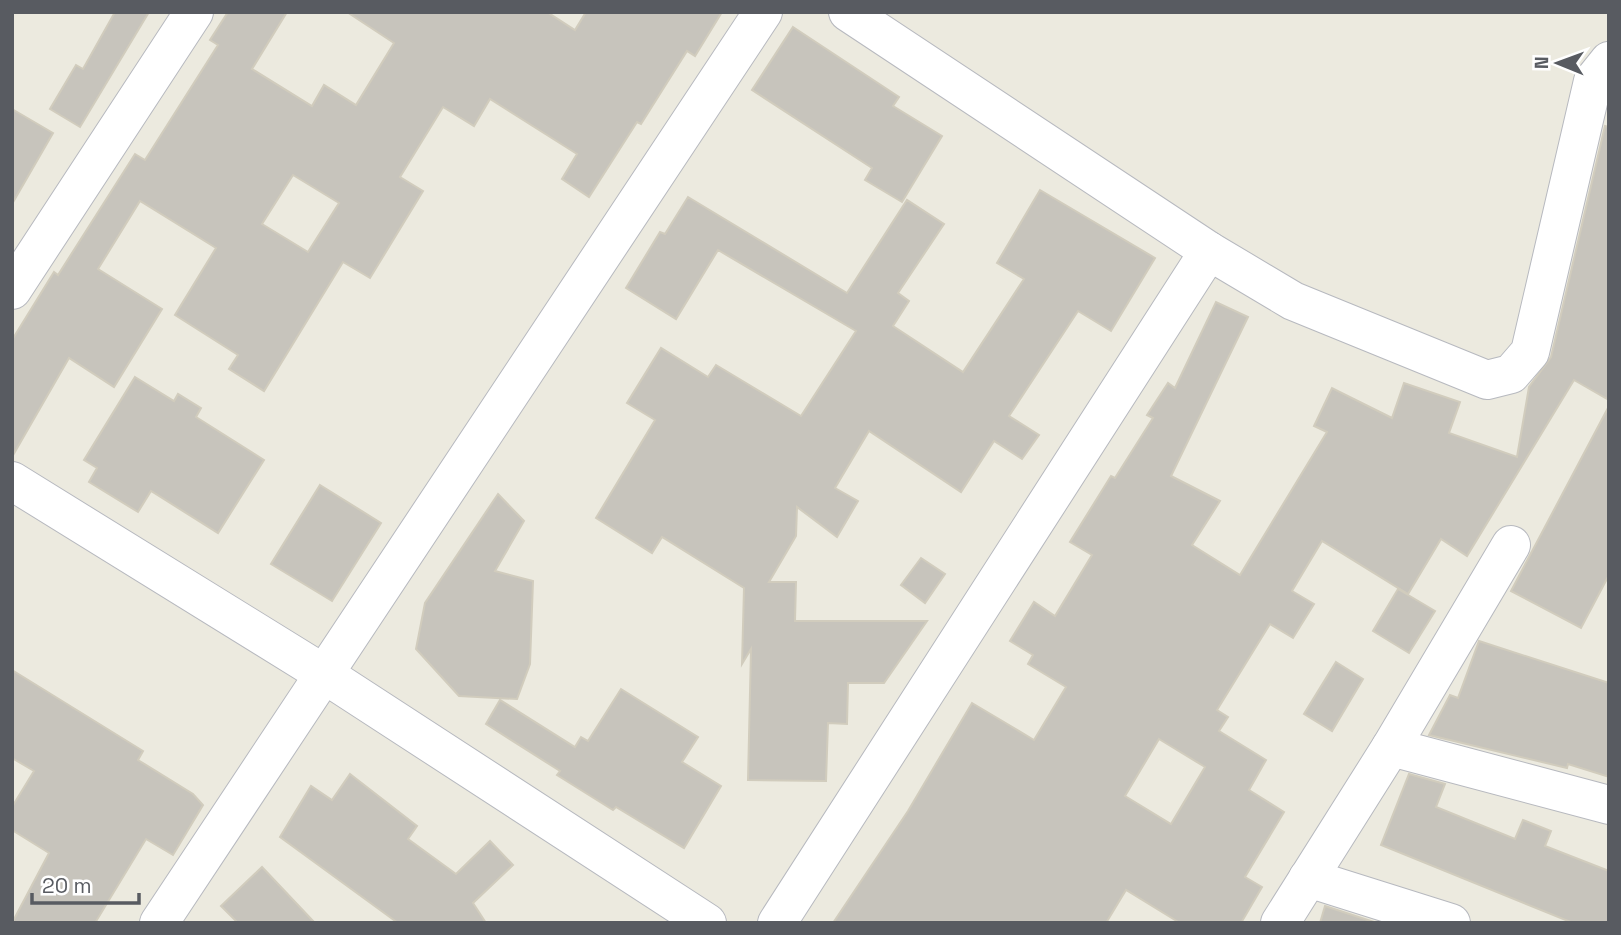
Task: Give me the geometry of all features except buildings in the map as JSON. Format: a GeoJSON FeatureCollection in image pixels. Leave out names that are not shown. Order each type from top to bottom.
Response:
{"type":"FeatureCollection","features":[{"type":"Feature","properties":{"kind":"street"},"geometry":{"type":"LineString","coordinates":[[12,290],[194,12]]}},
{"type":"Feature","properties":{"kind":"street"},"geometry":{"type":"LineString","coordinates":[[159,923],[763,12]]}},
{"type":"Feature","properties":{"kind":"street"},"geometry":{"type":"LineString","coordinates":[[848,12],[1209,251],[1306,307],[1487,380],[1511,374],[1530,352],[1593,80],[1609,61]]}},
{"type":"Feature","properties":{"kind":"street"},"geometry":{"type":"LineString","coordinates":[[777,923],[1209,251]]}},
{"type":"Feature","properties":{"kind":"street"},"geometry":{"type":"LineString","coordinates":[[12,481],[324,674],[706,923]]}},
{"type":"Feature","properties":{"kind":"street"},"geometry":{"type":"LineString","coordinates":[[1280,923],[1391,747],[1511,545]]}},
{"type":"Feature","properties":{"kind":"street"},"geometry":{"type":"LineString","coordinates":[[1391,747],[1609,805]]}},
{"type":"Feature","properties":{"kind":"street"},"geometry":{"type":"LineString","coordinates":[[1308,878],[1451,923]]}}]}
